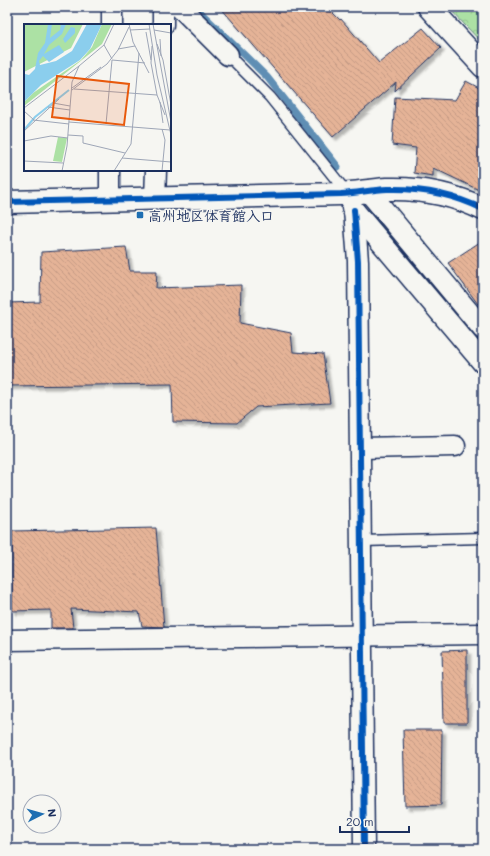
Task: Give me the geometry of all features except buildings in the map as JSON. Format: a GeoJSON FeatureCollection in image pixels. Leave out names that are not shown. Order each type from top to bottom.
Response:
{"type":"FeatureCollection","features":[{"type":"Feature","properties":{"kind":"street"},"geometry":{"type":"LineString","coordinates":[[112,7],[112,24]]}},
{"type":"Feature","properties":{"kind":"street"},"geometry":{"type":"LineString","coordinates":[[162,24],[163,7]]}},
{"type":"Feature","properties":{"kind":"street"},"geometry":{"type":"LineString","coordinates":[[180,7],[228,55]]}},
{"type":"Feature","properties":{"kind":"street"},"geometry":{"type":"LineString","coordinates":[[429,7],[483,66]]}},
{"type":"Feature","properties":{"kind":"street"},"geometry":{"type":"LineString","coordinates":[[110,171],[110,199]]}},
{"type":"Feature","properties":{"kind":"street"},"geometry":{"type":"LineString","coordinates":[[155,199],[156,171]]}},
{"type":"Feature","properties":{"kind":"street"},"geometry":{"type":"LineString","coordinates":[[7,202],[110,199],[352,197],[393,189],[435,192],[468,202],[483,210]]}},
{"type":"Feature","properties":{"kind":"street"},"geometry":{"type":"LineString","coordinates":[[352,197],[483,329]]}},
{"type":"Feature","properties":{"kind":"street"},"geometry":{"type":"LineString","coordinates":[[352,197],[483,363]]}},
{"type":"Feature","properties":{"kind":"street"},"geometry":{"type":"LineString","coordinates":[[352,197],[358,261],[364,849]]}},
{"type":"Feature","properties":{"kind":"street"},"geometry":{"type":"LineString","coordinates":[[361,448],[455,446]]}},
{"type":"Feature","properties":{"kind":"street"},"geometry":{"type":"LineString","coordinates":[[7,640],[483,634]]}},
{"type":"Feature","properties":{"kind":"lane"},"geometry":{"type":"LineString","coordinates":[[228,55],[270,97],[352,197]]}},
{"type":"Feature","properties":{"kind":"lane"},"geometry":{"type":"LineString","coordinates":[[361,541],[483,538]]}},
{"type":"Feature","properties":{"kind":"green space"},"geometry":{"type":"Polygon","coordinates":[[[448,7],[483,7],[483,44],[448,7]]]}},
{"type":"Feature","properties":{"kind":"waterway"},"geometry":{"type":"LineString","coordinates":[[195,7],[267,77],[338,167]]}},
{"type":"Feature","properties":{"kind":"waterway"},"geometry":{"type":"LineString","coordinates":[[370,211],[483,345]]}},
{"type":"Feature","properties":{"kind":"cycle path"},"geometry":{"type":"LineString","coordinates":[[7,202],[341,194],[381,189],[400,189],[436,193],[460,199],[483,209]]}},
{"type":"Feature","properties":{"kind":"cycle path"},"geometry":{"type":"LineString","coordinates":[[354,210],[358,261],[364,849]]}},
{"type":"Feature","properties":{"kind":"place","name":"高州地区体育館入口"},"geometry":{"type":"Point","coordinates":[140,215]}}]}
